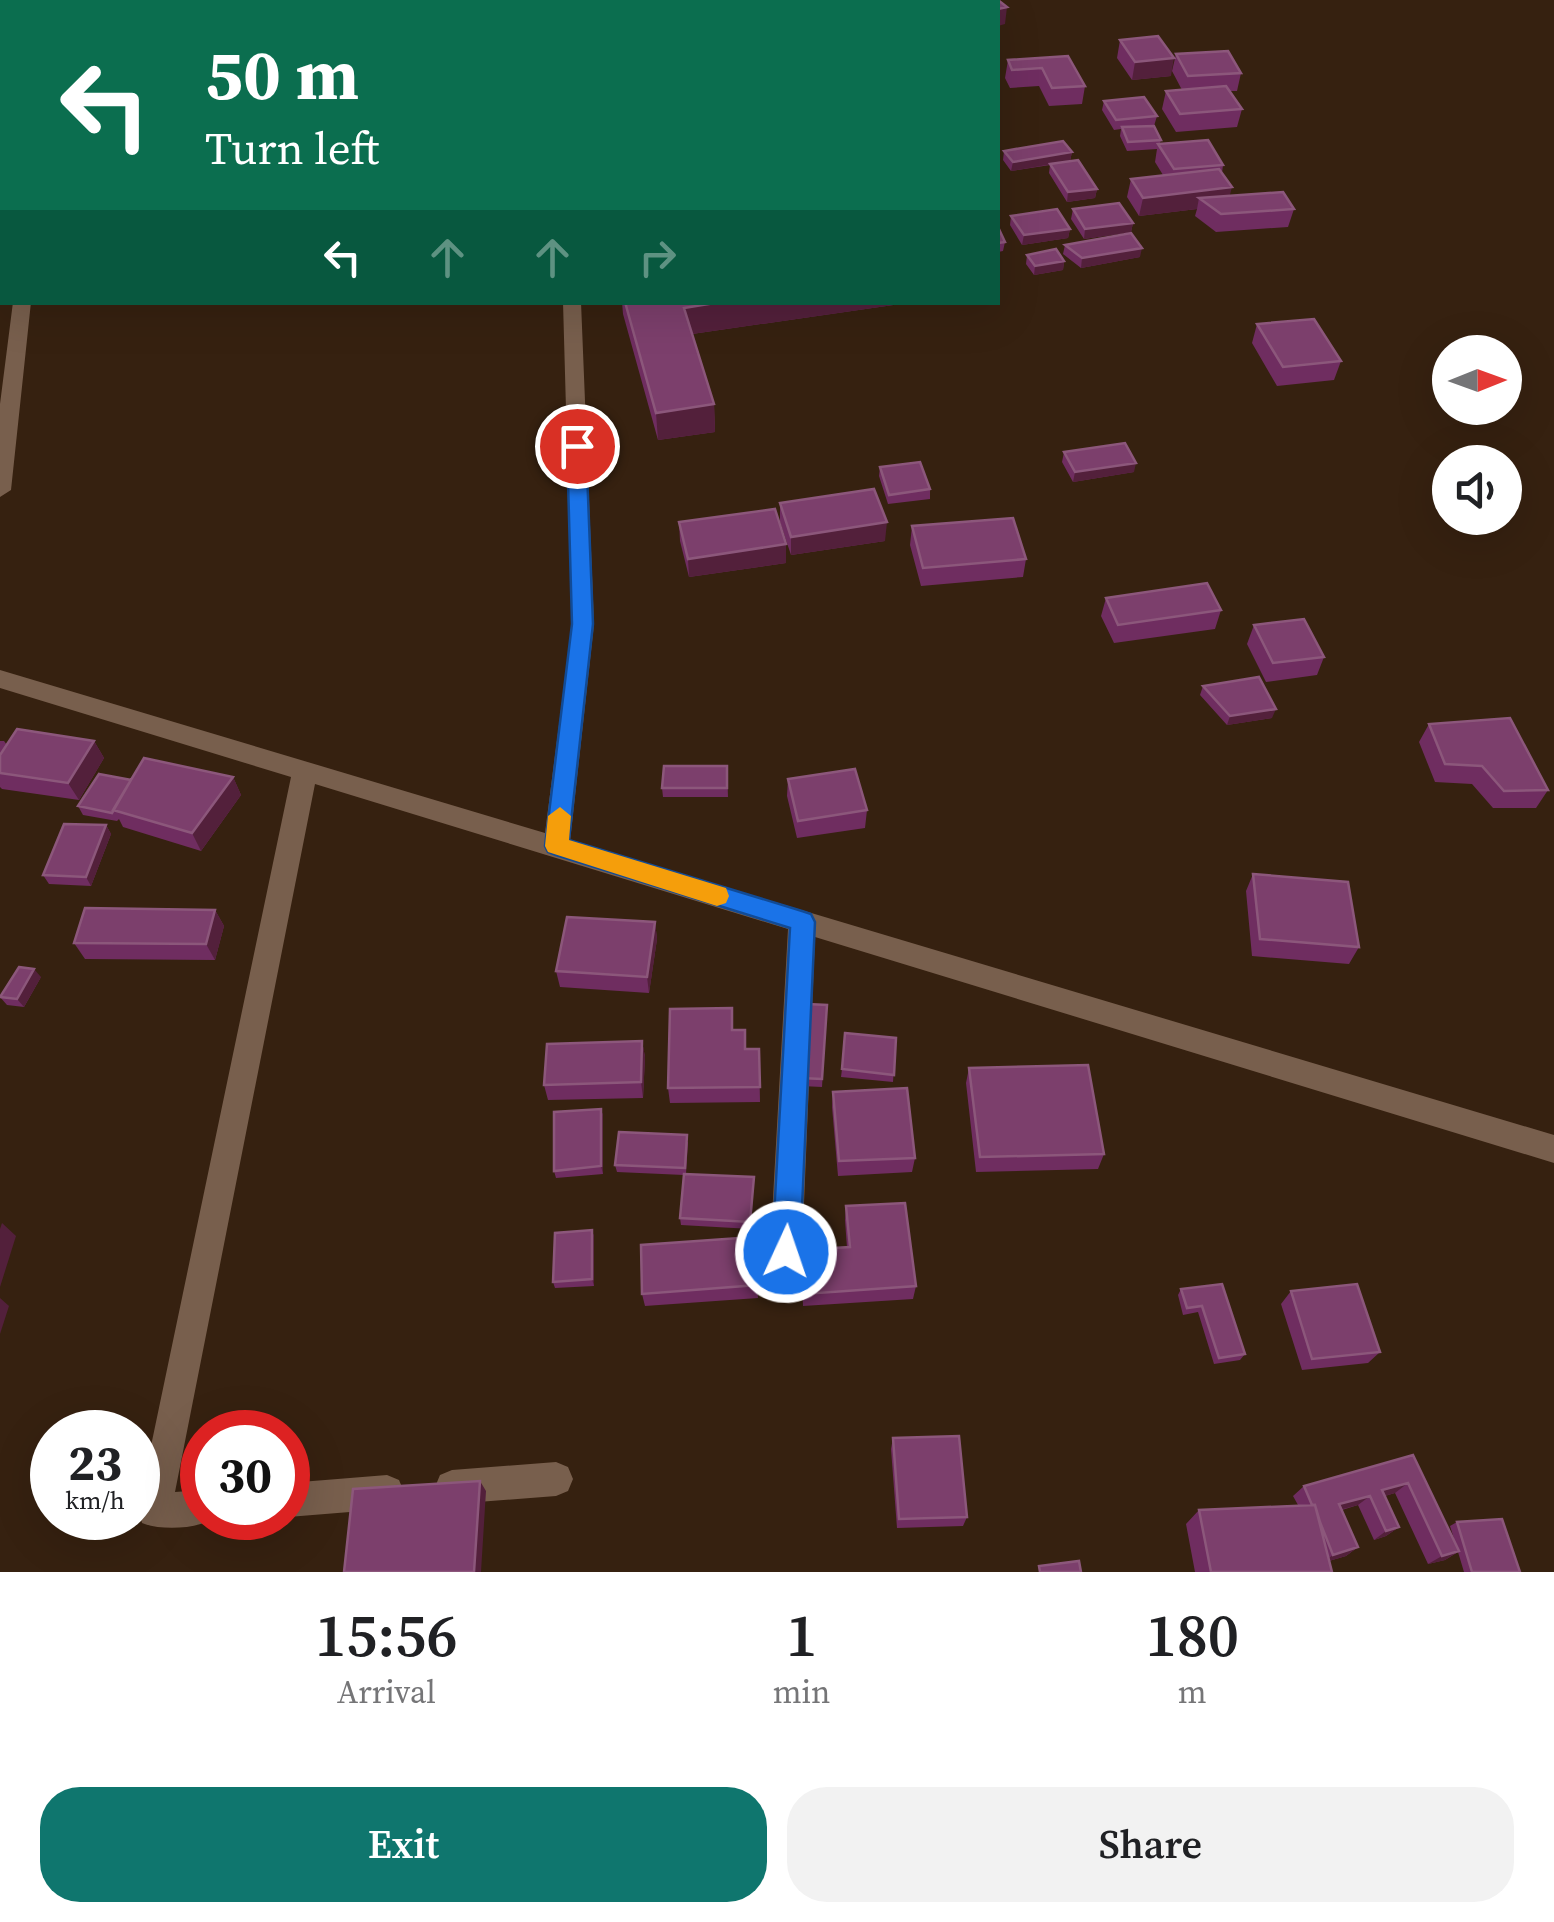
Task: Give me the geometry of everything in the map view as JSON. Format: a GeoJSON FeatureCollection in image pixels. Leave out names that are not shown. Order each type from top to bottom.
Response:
{"type":"FeatureCollection","features":[{"type":"Feature","properties":{"kind":"street"},"geometry":{"type":"LineString","coordinates":[[0,490],[22,305]]}},
{"type":"Feature","properties":{"kind":"street"},"geometry":{"type":"LineString","coordinates":[[556,846],[583,624],[572,305]]}},
{"type":"Feature","properties":{"kind":"street"},"geometry":{"type":"LineString","coordinates":[[0,679],[1554,1149]]}},
{"type":"Feature","properties":{"kind":"street"},"geometry":{"type":"LineString","coordinates":[[180,1509],[154,1511],[306,770]]}},
{"type":"Feature","properties":{"kind":"street"},"geometry":{"type":"LineString","coordinates":[[786,1252],[802,922]]}},
{"type":"Feature","properties":{"kind":"street"},"geometry":{"type":"LineString","coordinates":[[310,1498],[556,1479]]}},
{"type":"Feature","properties":{"kind":"building"},"geometry":{"type":"Polygon","coordinates":[[[1158,36],[1174,58],[1135,62],[1120,40],[1158,36]]]}},
{"type":"Feature","properties":{"kind":"building"},"geometry":{"type":"Polygon","coordinates":[[[1228,51],[1241,73],[1188,76],[1176,54],[1228,51]]]}},
{"type":"Feature","properties":{"kind":"building"},"geometry":{"type":"Polygon","coordinates":[[[1068,56],[1085,86],[1052,88],[1042,68],[1012,70],[1008,60],[1068,56]]]}},
{"type":"Feature","properties":{"kind":"building"},"geometry":{"type":"Polygon","coordinates":[[[1226,86],[1242,109],[1180,114],[1166,91],[1226,86]]]}},
{"type":"Feature","properties":{"kind":"building"},"geometry":{"type":"Polygon","coordinates":[[[1144,97],[1157,116],[1116,120],[1104,101],[1144,97]]]}},
{"type":"Feature","properties":{"kind":"building"},"geometry":{"type":"Polygon","coordinates":[[[1154,126],[1161,140],[1128,142],[1122,127],[1154,126]]]}},
{"type":"Feature","properties":{"kind":"building"},"geometry":{"type":"Polygon","coordinates":[[[1208,140],[1223,165],[1174,169],[1158,144],[1208,140]]]}},
{"type":"Feature","properties":{"kind":"building"},"geometry":{"type":"Polygon","coordinates":[[[1063,141],[1072,152],[1013,162],[1004,151],[1063,141]]]}},
{"type":"Feature","properties":{"kind":"building"},"geometry":{"type":"Polygon","coordinates":[[[1078,160],[1097,189],[1068,192],[1050,164],[1078,160]]]}},
{"type":"Feature","properties":{"kind":"building"},"geometry":{"type":"Polygon","coordinates":[[[1219,169],[1232,187],[1143,198],[1131,179],[1219,169]]]}},
{"type":"Feature","properties":{"kind":"building"},"geometry":{"type":"Polygon","coordinates":[[[1283,192],[1294,209],[1221,214],[1199,198],[1283,192]]]}},
{"type":"Feature","properties":{"kind":"building"},"geometry":{"type":"Polygon","coordinates":[[[1119,203],[1133,223],[1085,229],[1073,209],[1119,203]]]}},
{"type":"Feature","properties":{"kind":"building"},"geometry":{"type":"Polygon","coordinates":[[[1057,209],[1070,229],[1024,235],[1011,216],[1057,209]]]}},
{"type":"Feature","properties":{"kind":"building"},"geometry":{"type":"Polygon","coordinates":[[[1131,233],[1142,248],[1082,258],[1065,245],[1131,233]]]}},
{"type":"Feature","properties":{"kind":"building"},"geometry":{"type":"Polygon","coordinates":[[[1056,249],[1064,261],[1035,266],[1027,255],[1056,249]]]}},
{"type":"Feature","properties":{"kind":"building"},"geometry":{"type":"Polygon","coordinates":[[[626,305],[702,305],[684,308],[714,404],[656,413],[626,305]]]}},
{"type":"Feature","properties":{"kind":"building"},"geometry":{"type":"Polygon","coordinates":[[[1314,319],[1341,361],[1283,367],[1257,324],[1314,319]]]}},
{"type":"Feature","properties":{"kind":"building"},"geometry":{"type":"Polygon","coordinates":[[[1125,443],[1136,463],[1075,472],[1064,452],[1125,443]]]}},
{"type":"Feature","properties":{"kind":"building"},"geometry":{"type":"Polygon","coordinates":[[[920,462],[930,489],[889,495],[880,467],[920,462]]]}},
{"type":"Feature","properties":{"kind":"building"},"geometry":{"type":"Polygon","coordinates":[[[874,489],[887,522],[791,537],[780,503],[874,489]]]}},
{"type":"Feature","properties":{"kind":"building"},"geometry":{"type":"Polygon","coordinates":[[[775,509],[786,544],[688,559],[679,522],[775,509]]]}},
{"type":"Feature","properties":{"kind":"building"},"geometry":{"type":"Polygon","coordinates":[[[1013,518],[1026,559],[923,568],[912,526],[1013,518]]]}},
{"type":"Feature","properties":{"kind":"building"},"geometry":{"type":"Polygon","coordinates":[[[1207,583],[1221,610],[1118,625],[1106,598],[1207,583]]]}},
{"type":"Feature","properties":{"kind":"building"},"geometry":{"type":"Polygon","coordinates":[[[1304,619],[1324,657],[1273,663],[1254,625],[1304,619]]]}},
{"type":"Feature","properties":{"kind":"building"},"geometry":{"type":"Polygon","coordinates":[[[1259,677],[1276,709],[1230,716],[1203,686],[1259,677]]]}},
{"type":"Feature","properties":{"kind":"building"},"geometry":{"type":"Polygon","coordinates":[[[1510,718],[1548,790],[1504,791],[1482,766],[1445,764],[1429,724],[1510,718]]]}},
{"type":"Feature","properties":{"kind":"building"},"geometry":{"type":"Polygon","coordinates":[[[17,729],[94,741],[68,783],[0,773],[0,755],[17,729]]]}},
{"type":"Feature","properties":{"kind":"building"},"geometry":{"type":"Polygon","coordinates":[[[144,758],[233,777],[192,833],[113,810],[144,758]]]}},
{"type":"Feature","properties":{"kind":"building"},"geometry":{"type":"Polygon","coordinates":[[[664,766],[727,766],[727,788],[662,788],[664,766]]]}},
{"type":"Feature","properties":{"kind":"building"},"geometry":{"type":"Polygon","coordinates":[[[855,769],[867,810],[798,821],[788,779],[855,769]]]}},
{"type":"Feature","properties":{"kind":"building"},"geometry":{"type":"Polygon","coordinates":[[[99,774],[131,780],[112,813],[78,806],[99,774]]]}},
{"type":"Feature","properties":{"kind":"building"},"geometry":{"type":"Polygon","coordinates":[[[64,824],[106,825],[86,877],[43,875],[64,824]]]}},
{"type":"Feature","properties":{"kind":"building"},"geometry":{"type":"Polygon","coordinates":[[[1253,874],[1348,882],[1359,947],[1260,939],[1253,874]]]}},
{"type":"Feature","properties":{"kind":"building"},"geometry":{"type":"Polygon","coordinates":[[[85,908],[215,910],[206,944],[74,943],[85,908]]]}},
{"type":"Feature","properties":{"kind":"building"},"geometry":{"type":"Polygon","coordinates":[[[567,917],[655,922],[647,977],[556,971],[567,917]]]}},
{"type":"Feature","properties":{"kind":"building"},"geometry":{"type":"Polygon","coordinates":[[[19,967],[34,969],[17,999],[0,997],[19,967]]]}},
{"type":"Feature","properties":{"kind":"building"},"geometry":{"type":"Polygon","coordinates":[[[807,1004],[827,1005],[822,1079],[801,1078],[807,1004]]]}},
{"type":"Feature","properties":{"kind":"building"},"geometry":{"type":"Polygon","coordinates":[[[732,1008],[732,1030],[745,1030],[745,1049],[759,1049],[760,1087],[668,1088],[670,1009],[732,1008]]]}},
{"type":"Feature","properties":{"kind":"building"},"geometry":{"type":"Polygon","coordinates":[[[845,1033],[896,1038],[894,1075],[842,1069],[845,1033]]]}},
{"type":"Feature","properties":{"kind":"building"},"geometry":{"type":"Polygon","coordinates":[[[642,1041],[641,1082],[544,1085],[547,1044],[642,1041]]]}},
{"type":"Feature","properties":{"kind":"building"},"geometry":{"type":"Polygon","coordinates":[[[1088,1065],[1104,1154],[980,1157],[969,1068],[1088,1065]]]}},
{"type":"Feature","properties":{"kind":"building"},"geometry":{"type":"Polygon","coordinates":[[[907,1088],[915,1158],[839,1161],[833,1092],[907,1088]]]}},
{"type":"Feature","properties":{"kind":"building"},"geometry":{"type":"Polygon","coordinates":[[[601,1109],[601,1166],[554,1171],[554,1112],[601,1109]]]}},
{"type":"Feature","properties":{"kind":"building"},"geometry":{"type":"Polygon","coordinates":[[[619,1132],[687,1135],[685,1168],[615,1165],[619,1132]]]}},
{"type":"Feature","properties":{"kind":"building"},"geometry":{"type":"Polygon","coordinates":[[[684,1174],[754,1177],[750,1222],[680,1218],[684,1174]]]}},
{"type":"Feature","properties":{"kind":"building"},"geometry":{"type":"Polygon","coordinates":[[[905,1203],[916,1286],[804,1294],[801,1250],[850,1247],[846,1206],[905,1203]]]}},
{"type":"Feature","properties":{"kind":"building"},"geometry":{"type":"Polygon","coordinates":[[[592,1230],[592,1279],[553,1282],[555,1233],[592,1230]]]}},
{"type":"Feature","properties":{"kind":"building"},"geometry":{"type":"Polygon","coordinates":[[[753,1237],[757,1285],[642,1294],[641,1245],[753,1237]]]}},
{"type":"Feature","properties":{"kind":"building"},"geometry":{"type":"Polygon","coordinates":[[[1222,1284],[1245,1354],[1219,1358],[1202,1306],[1187,1308],[1181,1289],[1222,1284]]]}},
{"type":"Feature","properties":{"kind":"building"},"geometry":{"type":"Polygon","coordinates":[[[1357,1284],[1380,1352],[1312,1359],[1291,1291],[1357,1284]]]}},
{"type":"Feature","properties":{"kind":"building"},"geometry":{"type":"Polygon","coordinates":[[[959,1436],[967,1517],[899,1519],[893,1438],[959,1436]]]}},
{"type":"Feature","properties":{"kind":"building"},"geometry":{"type":"Polygon","coordinates":[[[1413,1455],[1459,1551],[1442,1556],[1408,1483],[1382,1490],[1399,1527],[1386,1531],[1370,1496],[1339,1504],[1358,1547],[1333,1555],[1304,1486],[1413,1455]]]}},
{"type":"Feature","properties":{"kind":"building"},"geometry":{"type":"Polygon","coordinates":[[[480,1481],[474,1572],[344,1572],[353,1489],[480,1481]]]}},
{"type":"Feature","properties":{"kind":"building"},"geometry":{"type":"Polygon","coordinates":[[[1315,1505],[1332,1572],[1211,1572],[1199,1510],[1315,1505]]]}},
{"type":"Feature","properties":{"kind":"building"},"geometry":{"type":"Polygon","coordinates":[[[1502,1519],[1520,1572],[1472,1572],[1457,1522],[1502,1519]]]}},
{"type":"Feature","properties":{"kind":"building"},"geometry":{"type":"Polygon","coordinates":[[[1079,1561],[1081,1572],[1040,1572],[1039,1566],[1079,1561]]]}},
{"type":"Feature","properties":{"kind":"slow traffic"},"geometry":{"type":"LineString","coordinates":[[560,816],[556,846],[717,896]]}},
{"type":"Feature","properties":{"kind":"route"},"geometry":{"type":"LineString","coordinates":[[577,446],[583,624],[556,846],[802,922],[786,1252]]}}]}
